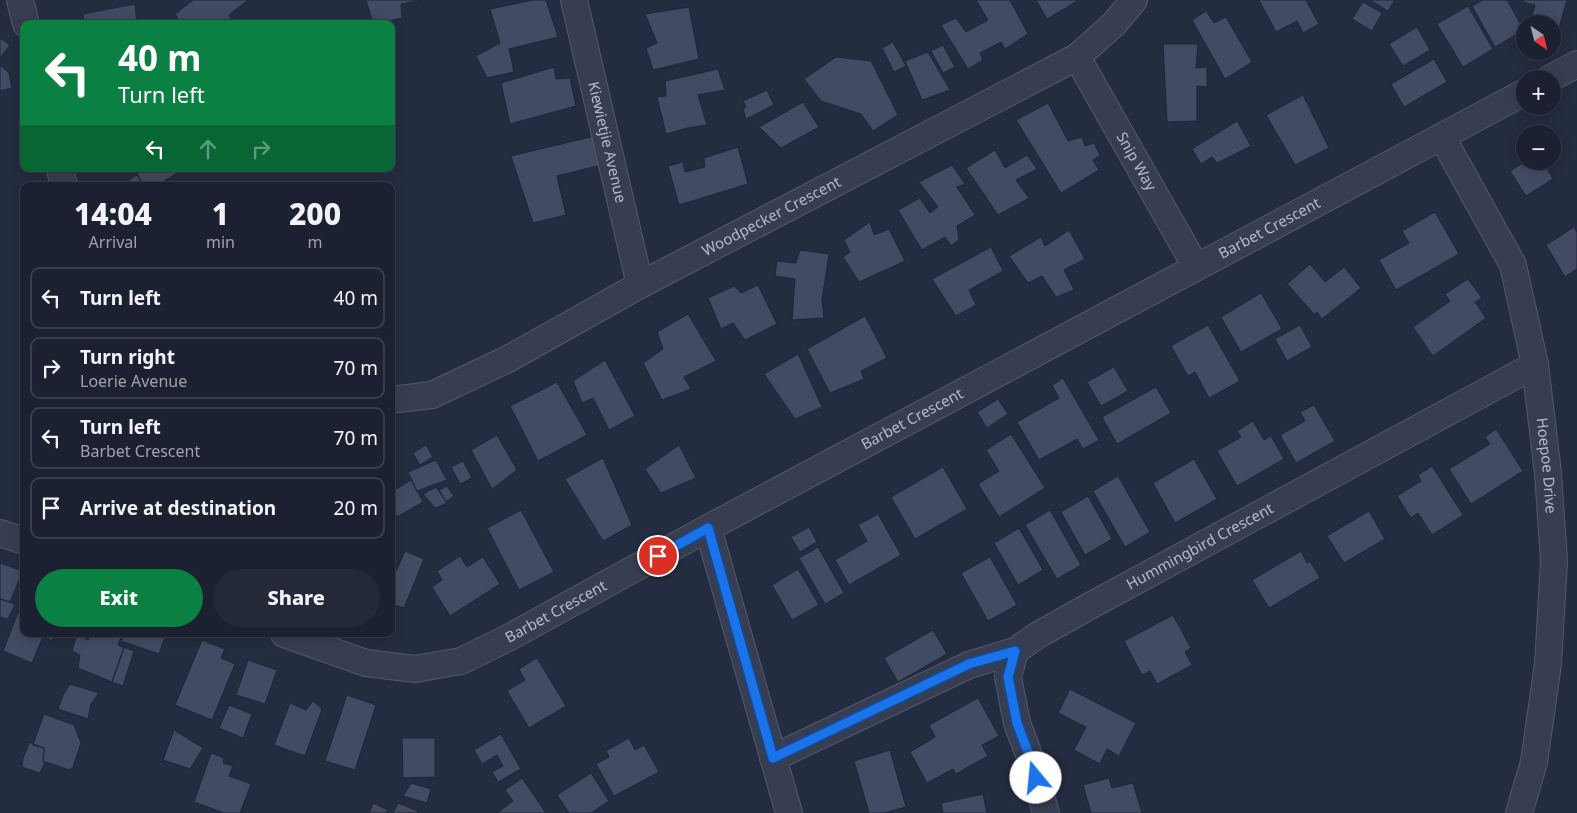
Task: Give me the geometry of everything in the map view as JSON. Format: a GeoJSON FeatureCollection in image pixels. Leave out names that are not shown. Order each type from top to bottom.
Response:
{"type":"FeatureCollection","features":[{"type":"Feature","properties":{"kind":"street"},"geometry":{"type":"LineString","coordinates":[[20,0],[25,20]]}},
{"type":"Feature","properties":{"kind":"street","name":"Kiewietjie Avenue"},"geometry":{"type":"LineString","coordinates":[[574,0],[640,285]]}},
{"type":"Feature","properties":{"kind":"street","name":"Woodpecker Crescent"},"geometry":{"type":"LineString","coordinates":[[395,400],[432,395],[508,359],[640,285],[1077,57],[1114,24],[1134,0]]}},
{"type":"Feature","properties":{"kind":"street","name":"Snip Way"},"geometry":{"type":"LineString","coordinates":[[1077,57],[1196,267]]}},
{"type":"Feature","properties":{"kind":"street"},"geometry":{"type":"LineString","coordinates":[[1561,73],[1577,64]]}},
{"type":"Feature","properties":{"kind":"street","name":"Barbet Crescent"},"geometry":{"type":"LineString","coordinates":[[292,637],[366,663],[415,669],[461,661],[508,638],[708,528],[1516,97]]}},
{"type":"Feature","properties":{"kind":"street","name":"Hoepoe Drive"},"geometry":{"type":"LineString","coordinates":[[1442,137],[1513,265],[1535,365],[1548,473],[1554,561],[1548,664],[1534,762],[1519,813]]}},
{"type":"Feature","properties":{"kind":"street","name":"Hummingbird Crescent"},"geometry":{"type":"LineString","coordinates":[[773,758],[969,664],[1015,651],[1038,635],[1088,606],[1535,365]]}},
{"type":"Feature","properties":{"kind":"street"},"geometry":{"type":"LineString","coordinates":[[708,528],[789,813]]}},
{"type":"Feature","properties":{"kind":"street"},"geometry":{"type":"LineString","coordinates":[[0,533],[20,540]]}},
{"type":"Feature","properties":{"kind":"street"},"geometry":{"type":"LineString","coordinates":[[1015,651],[1008,677],[1017,723],[1031,760],[1046,813]]}},
{"type":"Feature","properties":{"kind":"building"},"geometry":{"type":"Polygon","coordinates":[[[193,0],[248,0],[229,15],[232,20],[179,20],[175,14],[193,0]]]}},
{"type":"Feature","properties":{"kind":"building"},"geometry":{"type":"Polygon","coordinates":[[[366,0],[422,0],[401,4],[402,18],[372,20],[366,0]]]}},
{"type":"Feature","properties":{"kind":"building"},"geometry":{"type":"Polygon","coordinates":[[[533,0],[546,0],[558,37],[509,49],[514,72],[487,78],[476,56],[500,43],[490,9],[533,0]]]}},
{"type":"Feature","properties":{"kind":"building"},"geometry":{"type":"Polygon","coordinates":[[[976,0],[1010,0],[1028,34],[1005,49],[1001,42],[980,53],[983,60],[968,69],[941,25],[956,18],[966,32],[988,20],[976,0]]]}},
{"type":"Feature","properties":{"kind":"building"},"geometry":{"type":"Polygon","coordinates":[[[1036,0],[1079,0],[1047,19],[1036,0]]]}},
{"type":"Feature","properties":{"kind":"building"},"geometry":{"type":"Polygon","coordinates":[[[1259,0],[1306,0],[1319,24],[1303,33],[1297,21],[1276,32],[1259,0]]]}},
{"type":"Feature","properties":{"kind":"building"},"geometry":{"type":"Polygon","coordinates":[[[1370,0],[1395,0],[1388,11],[1370,0]]]}},
{"type":"Feature","properties":{"kind":"building"},"geometry":{"type":"Polygon","coordinates":[[[1483,0],[1507,0],[1516,16],[1516,35],[1495,47],[1472,6],[1483,0]]]}},
{"type":"Feature","properties":{"kind":"building"},"geometry":{"type":"Polygon","coordinates":[[[1524,0],[1567,0],[1561,21],[1561,15],[1532,15],[1535,5],[1523,2],[1524,0]]]}},
{"type":"Feature","properties":{"kind":"building"},"geometry":{"type":"Polygon","coordinates":[[[1363,2],[1382,13],[1372,31],[1352,19],[1363,2]]]}},
{"type":"Feature","properties":{"kind":"building"},"geometry":{"type":"Polygon","coordinates":[[[135,4],[137,20],[84,20],[83,14],[135,4]]]}},
{"type":"Feature","properties":{"kind":"building"},"geometry":{"type":"Polygon","coordinates":[[[1468,6],[1493,49],[1463,67],[1437,24],[1468,6]]]}},
{"type":"Feature","properties":{"kind":"building"},"geometry":{"type":"Polygon","coordinates":[[[689,7],[699,59],[653,70],[646,48],[657,43],[645,14],[689,7]]]}},
{"type":"Feature","properties":{"kind":"building"},"geometry":{"type":"Polygon","coordinates":[[[1206,11],[1214,23],[1226,17],[1252,62],[1225,79],[1192,20],[1206,11]]]}},
{"type":"Feature","properties":{"kind":"building"},"geometry":{"type":"Polygon","coordinates":[[[1417,27],[1430,50],[1403,66],[1389,44],[1417,27]]]}},
{"type":"Feature","properties":{"kind":"building"},"geometry":{"type":"Polygon","coordinates":[[[0,38],[10,45],[0,58],[0,38]]]}},
{"type":"Feature","properties":{"kind":"building"},"geometry":{"type":"Polygon","coordinates":[[[893,42],[906,66],[894,72],[882,48],[893,42]]]}},
{"type":"Feature","properties":{"kind":"building"},"geometry":{"type":"Polygon","coordinates":[[[1163,44],[1198,44],[1196,68],[1207,67],[1207,87],[1197,86],[1197,121],[1167,122],[1163,44]]]}},
{"type":"Feature","properties":{"kind":"building"},"geometry":{"type":"Polygon","coordinates":[[[943,45],[955,67],[943,73],[931,51],[943,45]]]}},
{"type":"Feature","properties":{"kind":"building"},"geometry":{"type":"Polygon","coordinates":[[[928,52],[950,90],[922,100],[905,61],[928,52]]]}},
{"type":"Feature","properties":{"kind":"building"},"geometry":{"type":"Polygon","coordinates":[[[836,57],[871,61],[898,115],[873,131],[861,114],[821,101],[804,79],[836,57]]]}},
{"type":"Feature","properties":{"kind":"building"},"geometry":{"type":"Polygon","coordinates":[[[1434,59],[1447,82],[1404,107],[1391,84],[1434,59]]]}},
{"type":"Feature","properties":{"kind":"building"},"geometry":{"type":"Polygon","coordinates":[[[0,65],[9,73],[12,88],[0,91],[0,65]]]}},
{"type":"Feature","properties":{"kind":"building"},"geometry":{"type":"Polygon","coordinates":[[[554,67],[556,79],[570,78],[576,106],[510,124],[501,83],[554,67]]]}},
{"type":"Feature","properties":{"kind":"building"},"geometry":{"type":"Polygon","coordinates":[[[718,69],[725,90],[698,95],[707,125],[666,134],[657,97],[666,96],[665,81],[718,69]]]}},
{"type":"Feature","properties":{"kind":"building"},"geometry":{"type":"Polygon","coordinates":[[[767,90],[774,105],[746,119],[743,109],[746,107],[743,101],[767,90]]]}},
{"type":"Feature","properties":{"kind":"building"},"geometry":{"type":"Polygon","coordinates":[[[1303,95],[1329,148],[1295,165],[1266,115],[1303,95]]]}},
{"type":"Feature","properties":{"kind":"building"},"geometry":{"type":"Polygon","coordinates":[[[803,102],[819,127],[781,148],[759,127],[803,102]]]}},
{"type":"Feature","properties":{"kind":"building"},"geometry":{"type":"Polygon","coordinates":[[[1048,103],[1068,141],[1082,137],[1085,146],[1094,143],[1100,155],[1093,160],[1099,170],[1061,193],[1016,120],[1048,103]]]}},
{"type":"Feature","properties":{"kind":"building"},"geometry":{"type":"Polygon","coordinates":[[[1237,121],[1251,146],[1217,163],[1212,157],[1201,164],[1192,149],[1237,121]]]}},
{"type":"Feature","properties":{"kind":"building"},"geometry":{"type":"Polygon","coordinates":[[[599,135],[606,164],[557,176],[566,215],[533,223],[511,156],[599,135]]]}},
{"type":"Feature","properties":{"kind":"building"},"geometry":{"type":"Polygon","coordinates":[[[738,147],[748,184],[679,205],[668,166],[683,162],[685,172],[705,167],[704,158],[738,147]]]}},
{"type":"Feature","properties":{"kind":"building"},"geometry":{"type":"Polygon","coordinates":[[[995,150],[1005,168],[1027,155],[1037,169],[1016,180],[1029,198],[998,215],[966,168],[995,150]]]}},
{"type":"Feature","properties":{"kind":"building"},"geometry":{"type":"Polygon","coordinates":[[[952,165],[965,184],[957,187],[975,215],[957,226],[959,240],[951,246],[945,237],[922,250],[898,210],[920,198],[930,213],[938,207],[919,182],[952,165]]]}},
{"type":"Feature","properties":{"kind":"building"},"geometry":{"type":"Polygon","coordinates":[[[1516,167],[1516,170],[1548,170],[1553,179],[1526,196],[1510,171],[1516,167]]]}},
{"type":"Feature","properties":{"kind":"building"},"geometry":{"type":"Polygon","coordinates":[[[136,172],[179,172],[163,182],[142,182],[136,172]]]}},
{"type":"Feature","properties":{"kind":"building"},"geometry":{"type":"Polygon","coordinates":[[[137,175],[141,182],[126,182],[137,175]]]}},
{"type":"Feature","properties":{"kind":"building"},"geometry":{"type":"Polygon","coordinates":[[[1435,212],[1459,254],[1396,290],[1379,260],[1409,243],[1402,231],[1435,212]]]}},
{"type":"Feature","properties":{"kind":"building"},"geometry":{"type":"Polygon","coordinates":[[[870,222],[874,235],[889,229],[905,261],[859,282],[843,257],[850,252],[844,240],[870,222]]]}},
{"type":"Feature","properties":{"kind":"building"},"geometry":{"type":"Polygon","coordinates":[[[1574,227],[1577,232],[1577,269],[1565,277],[1546,245],[1574,227]]]}},
{"type":"Feature","properties":{"kind":"building"},"geometry":{"type":"Polygon","coordinates":[[[1069,230],[1085,259],[1064,270],[1074,290],[1056,297],[1042,276],[1028,283],[1009,256],[1041,237],[1045,246],[1069,230]]]}},
{"type":"Feature","properties":{"kind":"building"},"geometry":{"type":"Polygon","coordinates":[[[991,247],[1003,271],[969,290],[976,305],[956,316],[932,279],[991,247]]]}},
{"type":"Feature","properties":{"kind":"building"},"geometry":{"type":"Polygon","coordinates":[[[800,250],[829,254],[822,300],[824,318],[792,320],[795,279],[775,276],[777,261],[796,263],[800,250]]]}},
{"type":"Feature","properties":{"kind":"building"},"geometry":{"type":"Polygon","coordinates":[[[1310,264],[1325,282],[1344,267],[1361,288],[1322,319],[1317,312],[1315,315],[1287,284],[1310,264]]]}},
{"type":"Feature","properties":{"kind":"building"},"geometry":{"type":"Polygon","coordinates":[[[1468,279],[1482,298],[1475,302],[1486,318],[1433,356],[1413,327],[1450,301],[1445,294],[1468,279]]]}},
{"type":"Feature","properties":{"kind":"building"},"geometry":{"type":"Polygon","coordinates":[[[758,285],[777,324],[745,340],[733,323],[721,329],[708,298],[734,286],[741,293],[758,285]]]}},
{"type":"Feature","properties":{"kind":"building"},"geometry":{"type":"Polygon","coordinates":[[[1261,293],[1282,329],[1241,352],[1221,317],[1261,293]]]}},
{"type":"Feature","properties":{"kind":"building"},"geometry":{"type":"Polygon","coordinates":[[[688,314],[716,361],[684,377],[691,389],[662,400],[643,363],[663,349],[657,332],[688,314]]]}},
{"type":"Feature","properties":{"kind":"building"},"geometry":{"type":"Polygon","coordinates":[[[865,316],[887,358],[861,371],[864,379],[830,393],[807,349],[865,316]]]}},
{"type":"Feature","properties":{"kind":"building"},"geometry":{"type":"Polygon","coordinates":[[[1208,325],[1240,381],[1209,398],[1195,372],[1188,376],[1171,346],[1208,325]]]}},
{"type":"Feature","properties":{"kind":"building"},"geometry":{"type":"Polygon","coordinates":[[[1300,325],[1312,347],[1287,361],[1275,339],[1300,325]]]}},
{"type":"Feature","properties":{"kind":"building"},"geometry":{"type":"Polygon","coordinates":[[[798,354],[822,407],[795,419],[764,374],[798,354]]]}},
{"type":"Feature","properties":{"kind":"building"},"geometry":{"type":"Polygon","coordinates":[[[605,360],[635,416],[609,430],[593,398],[582,403],[573,381],[605,360]]]}},
{"type":"Feature","properties":{"kind":"building"},"geometry":{"type":"Polygon","coordinates":[[[1114,367],[1128,391],[1101,406],[1087,382],[1114,367]]]}},
{"type":"Feature","properties":{"kind":"building"},"geometry":{"type":"Polygon","coordinates":[[[1063,378],[1099,440],[1083,449],[1077,439],[1039,460],[1017,422],[1059,398],[1052,385],[1063,378]]]}},
{"type":"Feature","properties":{"kind":"building"},"geometry":{"type":"Polygon","coordinates":[[[557,382],[587,435],[538,461],[510,406],[557,382]]]}},
{"type":"Feature","properties":{"kind":"building"},"geometry":{"type":"Polygon","coordinates":[[[1156,387],[1171,413],[1117,444],[1102,417],[1156,387]]]}},
{"type":"Feature","properties":{"kind":"building"},"geometry":{"type":"Polygon","coordinates":[[[998,399],[1008,414],[987,428],[977,412],[998,399]]]}},
{"type":"Feature","properties":{"kind":"building"},"geometry":{"type":"Polygon","coordinates":[[[1314,405],[1335,441],[1296,463],[1280,435],[1305,421],[1300,412],[1314,405]]]}},
{"type":"Feature","properties":{"kind":"building"},"geometry":{"type":"Polygon","coordinates":[[[1253,421],[1264,440],[1271,436],[1284,459],[1237,486],[1217,451],[1241,437],[1237,431],[1253,421]]]}},
{"type":"Feature","properties":{"kind":"building"},"geometry":{"type":"Polygon","coordinates":[[[1496,429],[1523,471],[1471,504],[1449,469],[1490,444],[1485,437],[1496,429]]]}},
{"type":"Feature","properties":{"kind":"building"},"geometry":{"type":"Polygon","coordinates":[[[1011,434],[1045,488],[999,517],[978,484],[999,471],[986,450],[1011,434]]]}},
{"type":"Feature","properties":{"kind":"building"},"geometry":{"type":"Polygon","coordinates":[[[497,435],[517,470],[492,489],[471,450],[497,435]]]}},
{"type":"Feature","properties":{"kind":"building"},"geometry":{"type":"Polygon","coordinates":[[[426,445],[433,457],[420,465],[413,453],[426,445]]]}},
{"type":"Feature","properties":{"kind":"building"},"geometry":{"type":"Polygon","coordinates":[[[679,445],[696,478],[661,493],[645,469],[679,445]]]}},
{"type":"Feature","properties":{"kind":"building"},"geometry":{"type":"Polygon","coordinates":[[[603,458],[632,525],[603,541],[565,479],[603,458]]]}},
{"type":"Feature","properties":{"kind":"building"},"geometry":{"type":"Polygon","coordinates":[[[1194,459],[1217,499],[1175,523],[1153,483],[1194,459]]]}},
{"type":"Feature","properties":{"kind":"building"},"geometry":{"type":"Polygon","coordinates":[[[436,460],[447,480],[417,491],[408,472],[436,460]]]}},
{"type":"Feature","properties":{"kind":"building"},"geometry":{"type":"Polygon","coordinates":[[[463,461],[472,478],[460,484],[451,467],[463,461]]]}},
{"type":"Feature","properties":{"kind":"building"},"geometry":{"type":"Polygon","coordinates":[[[1432,466],[1463,515],[1432,535],[1418,513],[1411,518],[1397,496],[1421,481],[1418,475],[1432,466]]]}},
{"type":"Feature","properties":{"kind":"building"},"geometry":{"type":"Polygon","coordinates":[[[943,467],[967,509],[915,539],[891,497],[943,467]]]}},
{"type":"Feature","properties":{"kind":"building"},"geometry":{"type":"Polygon","coordinates":[[[1118,476],[1150,532],[1125,547],[1093,491],[1118,476]]]}},
{"type":"Feature","properties":{"kind":"building"},"geometry":{"type":"Polygon","coordinates":[[[411,480],[423,502],[397,517],[395,514],[395,490],[411,480]]]}},
{"type":"Feature","properties":{"kind":"building"},"geometry":{"type":"Polygon","coordinates":[[[447,486],[454,496],[446,502],[439,490],[447,486]]]}},
{"type":"Feature","properties":{"kind":"building"},"geometry":{"type":"Polygon","coordinates":[[[436,487],[447,503],[435,508],[423,494],[436,487]]]}},
{"type":"Feature","properties":{"kind":"building"},"geometry":{"type":"Polygon","coordinates":[[[1088,496],[1112,539],[1085,555],[1061,512],[1088,496]]]}},
{"type":"Feature","properties":{"kind":"building"},"geometry":{"type":"Polygon","coordinates":[[[521,510],[554,572],[519,590],[487,528],[521,510]]]}},
{"type":"Feature","properties":{"kind":"building"},"geometry":{"type":"Polygon","coordinates":[[[1050,510],[1081,565],[1057,579],[1025,525],[1050,510]]]}},
{"type":"Feature","properties":{"kind":"building"},"geometry":{"type":"Polygon","coordinates":[[[1369,511],[1385,539],[1344,563],[1327,536],[1369,511]]]}},
{"type":"Feature","properties":{"kind":"building"},"geometry":{"type":"Polygon","coordinates":[[[878,514],[901,555],[849,585],[835,560],[867,541],[858,525],[878,514]]]}},
{"type":"Feature","properties":{"kind":"building"},"geometry":{"type":"Polygon","coordinates":[[[809,527],[817,542],[800,552],[791,537],[809,527]]]}},
{"type":"Feature","properties":{"kind":"building"},"geometry":{"type":"Polygon","coordinates":[[[1019,528],[1043,570],[1018,585],[994,543],[1019,528]]]}},
{"type":"Feature","properties":{"kind":"building"},"geometry":{"type":"Polygon","coordinates":[[[818,547],[844,593],[825,604],[799,558],[818,547]]]}},
{"type":"Feature","properties":{"kind":"building"},"geometry":{"type":"Polygon","coordinates":[[[405,551],[424,559],[404,608],[395,605],[396,571],[405,551]]]}},
{"type":"Feature","properties":{"kind":"building"},"geometry":{"type":"Polygon","coordinates":[[[1301,551],[1307,563],[1310,561],[1320,578],[1269,608],[1252,580],[1301,551]]]}},
{"type":"Feature","properties":{"kind":"building"},"geometry":{"type":"Polygon","coordinates":[[[460,556],[467,567],[483,557],[500,584],[450,616],[432,587],[442,580],[437,571],[460,556]]]}},
{"type":"Feature","properties":{"kind":"building"},"geometry":{"type":"Polygon","coordinates":[[[990,557],[1017,605],[988,621],[961,573],[990,557]]]}},
{"type":"Feature","properties":{"kind":"building"},"geometry":{"type":"Polygon","coordinates":[[[0,563],[20,570],[20,578],[10,602],[0,599],[0,563]]]}},
{"type":"Feature","properties":{"kind":"building"},"geometry":{"type":"Polygon","coordinates":[[[798,569],[819,605],[792,620],[772,585],[798,569]]]}},
{"type":"Feature","properties":{"kind":"building"},"geometry":{"type":"Polygon","coordinates":[[[0,599],[15,604],[8,619],[0,617],[0,599]]]}},
{"type":"Feature","properties":{"kind":"building"},"geometry":{"type":"Polygon","coordinates":[[[20,607],[20,637],[43,637],[32,663],[3,651],[20,607]]]}},
{"type":"Feature","properties":{"kind":"building"},"geometry":{"type":"Polygon","coordinates":[[[1173,615],[1191,648],[1185,652],[1192,665],[1157,684],[1150,671],[1142,675],[1124,641],[1173,615]]]}},
{"type":"Feature","properties":{"kind":"building"},"geometry":{"type":"Polygon","coordinates":[[[933,630],[947,654],[898,682],[884,658],[933,630]]]}},
{"type":"Feature","properties":{"kind":"building"},"geometry":{"type":"Polygon","coordinates":[[[76,637],[82,637],[88,640],[89,637],[121,637],[118,645],[124,648],[112,682],[78,668],[80,655],[72,651],[76,637]]]}},
{"type":"Feature","properties":{"kind":"building"},"geometry":{"type":"Polygon","coordinates":[[[123,637],[165,637],[159,654],[121,641],[123,637]]]}},
{"type":"Feature","properties":{"kind":"building"},"geometry":{"type":"Polygon","coordinates":[[[202,640],[225,649],[221,658],[235,664],[212,720],[175,705],[202,640]]]}},
{"type":"Feature","properties":{"kind":"building"},"geometry":{"type":"Polygon","coordinates":[[[124,647],[134,651],[123,686],[112,682],[124,647]]]}},
{"type":"Feature","properties":{"kind":"building"},"geometry":{"type":"Polygon","coordinates":[[[537,658],[566,706],[529,728],[507,691],[525,680],[519,669],[537,658]]]}},
{"type":"Feature","properties":{"kind":"building"},"geometry":{"type":"Polygon","coordinates":[[[248,660],[277,670],[265,704],[236,695],[248,660]]]}},
{"type":"Feature","properties":{"kind":"building"},"geometry":{"type":"Polygon","coordinates":[[[70,684],[99,693],[91,704],[88,719],[58,709],[63,695],[70,684]]]}},
{"type":"Feature","properties":{"kind":"building"},"geometry":{"type":"Polygon","coordinates":[[[1070,689],[1136,723],[1119,756],[1107,749],[1100,764],[1074,750],[1086,727],[1058,713],[1070,689]]]}},
{"type":"Feature","properties":{"kind":"building"},"geometry":{"type":"Polygon","coordinates":[[[347,695],[376,705],[355,770],[325,761],[347,695]]]}},
{"type":"Feature","properties":{"kind":"building"},"geometry":{"type":"Polygon","coordinates":[[[978,698],[999,736],[982,745],[988,756],[956,774],[953,769],[927,783],[910,752],[935,737],[929,725],[978,698]]]}},
{"type":"Feature","properties":{"kind":"building"},"geometry":{"type":"Polygon","coordinates":[[[313,701],[322,709],[305,756],[274,745],[290,703],[306,710],[313,701]]]}},
{"type":"Feature","properties":{"kind":"building"},"geometry":{"type":"Polygon","coordinates":[[[229,705],[252,714],[243,738],[219,728],[229,705]]]}},
{"type":"Feature","properties":{"kind":"building"},"geometry":{"type":"Polygon","coordinates":[[[44,714],[74,725],[81,743],[73,767],[69,770],[43,761],[44,748],[33,744],[44,714]]]}},
{"type":"Feature","properties":{"kind":"building"},"geometry":{"type":"Polygon","coordinates":[[[174,730],[203,748],[190,769],[163,760],[174,730]]]}},
{"type":"Feature","properties":{"kind":"building"},"geometry":{"type":"Polygon","coordinates":[[[501,734],[521,769],[498,782],[492,772],[503,766],[497,755],[482,764],[474,750],[501,734]]]}},
{"type":"Feature","properties":{"kind":"building"},"geometry":{"type":"Polygon","coordinates":[[[402,738],[435,738],[435,777],[403,778],[402,738]]]}},
{"type":"Feature","properties":{"kind":"building"},"geometry":{"type":"Polygon","coordinates":[[[629,738],[635,750],[644,745],[659,772],[614,796],[596,764],[609,757],[606,751],[629,738]]]}},
{"type":"Feature","properties":{"kind":"building"},"geometry":{"type":"Polygon","coordinates":[[[30,742],[33,745],[44,748],[43,761],[45,762],[40,773],[22,767],[23,758],[30,742]]]}},
{"type":"Feature","properties":{"kind":"building"},"geometry":{"type":"Polygon","coordinates":[[[890,750],[906,807],[884,813],[869,813],[854,761],[890,750]]]}},
{"type":"Feature","properties":{"kind":"building"},"geometry":{"type":"Polygon","coordinates":[[[211,753],[224,758],[223,763],[233,766],[229,776],[251,784],[240,813],[224,813],[194,802],[211,753]]]}},
{"type":"Feature","properties":{"kind":"building"},"geometry":{"type":"Polygon","coordinates":[[[591,773],[609,801],[591,813],[569,813],[557,795],[591,773]]]}},
{"type":"Feature","properties":{"kind":"building"},"geometry":{"type":"Polygon","coordinates":[[[522,778],[546,813],[497,813],[513,801],[505,790],[522,778]]]}},
{"type":"Feature","properties":{"kind":"building"},"geometry":{"type":"Polygon","coordinates":[[[1109,778],[1112,788],[1133,783],[1142,813],[1091,813],[1083,785],[1109,778]]]}},
{"type":"Feature","properties":{"kind":"building"},"geometry":{"type":"Polygon","coordinates":[[[411,783],[431,789],[427,803],[403,796],[411,783]]]}},
{"type":"Feature","properties":{"kind":"building"},"geometry":{"type":"Polygon","coordinates":[[[983,794],[987,813],[943,813],[941,803],[983,794]]]}},
{"type":"Feature","properties":{"kind":"building"},"geometry":{"type":"Polygon","coordinates":[[[373,803],[388,810],[387,813],[369,813],[373,803]]]}},
{"type":"Feature","properties":{"kind":"building"},"geometry":{"type":"Polygon","coordinates":[[[398,803],[418,811],[417,813],[393,813],[398,803]]]}},
{"type":"Feature","properties":{"kind":"route"},"geometry":{"type":"LineString","coordinates":[[658,556],[708,528],[773,758],[969,664],[1015,651],[1008,677],[1017,723],[1036,778]]}}]}
